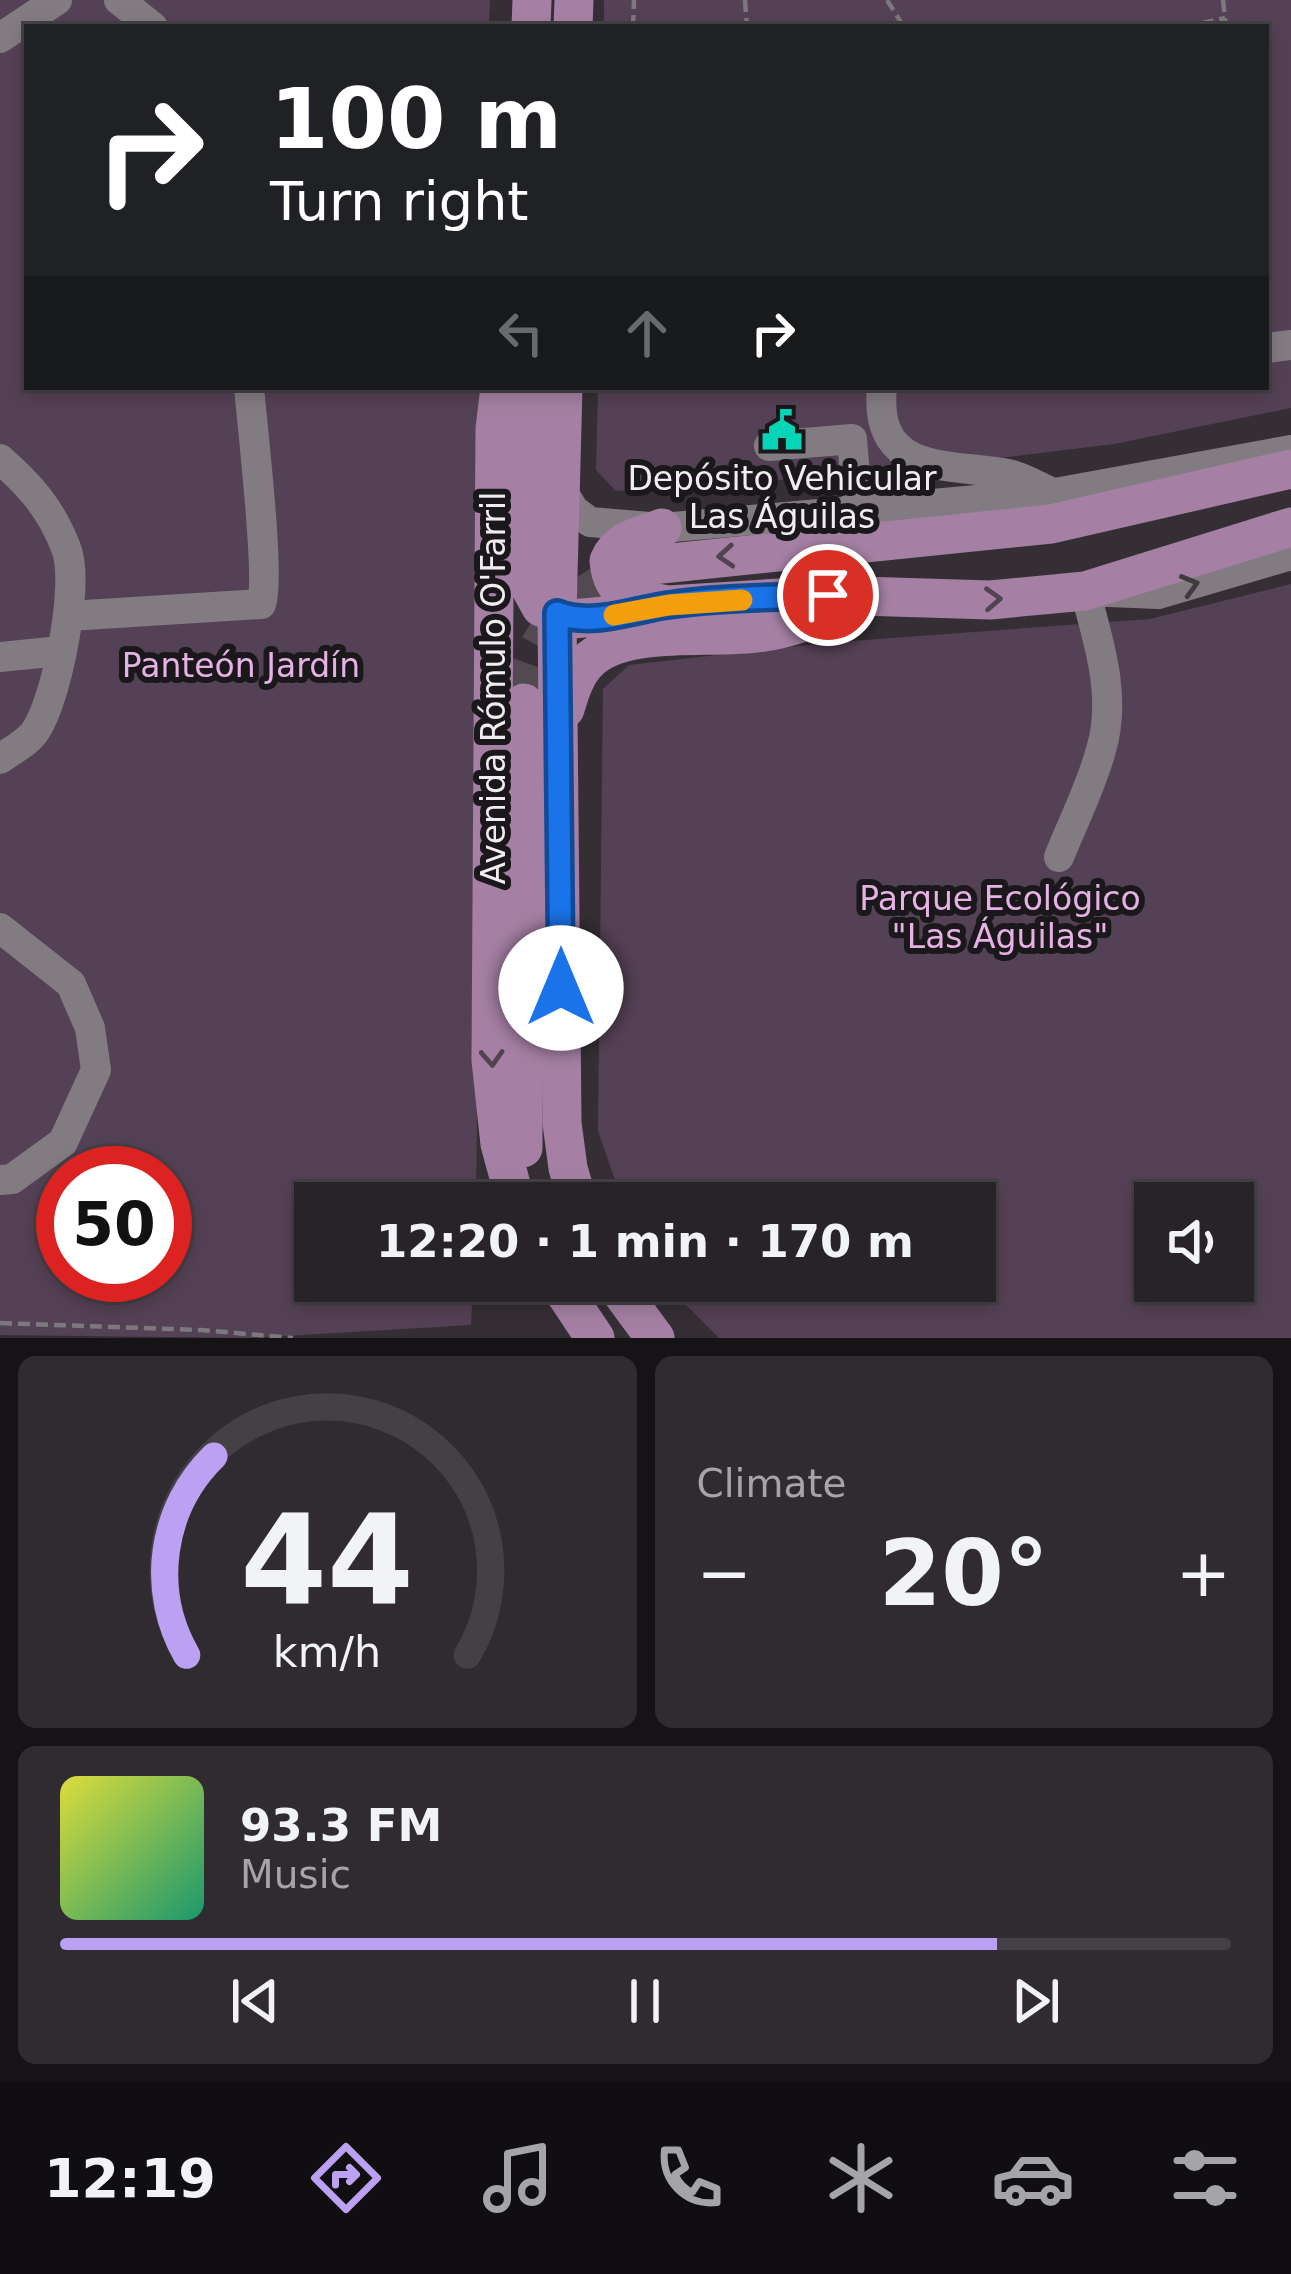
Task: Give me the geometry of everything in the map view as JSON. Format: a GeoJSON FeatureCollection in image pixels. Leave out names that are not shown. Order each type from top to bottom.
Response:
{"type":"FeatureCollection","features":[{"type":"Feature","properties":{"kind":"main road","name":"Avenida Rómulo O'Farril"},"geometry":{"type":"LineString","coordinates":[[500,390],[495,429],[491,1060],[500,1144],[510,1182]]}},
{"type":"Feature","properties":{"kind":"main road"},"geometry":{"type":"LineString","coordinates":[[526,390],[524,562],[541,607],[572,619],[669,605],[828,595],[990,600],[1085,591],[1291,527]]}},
{"type":"Feature","properties":{"kind":"main road","name":"Avenida Rómulo O'Farril"},"geometry":{"type":"LineString","coordinates":[[563,390],[557,613],[562,1123],[572,1182]]}},
{"type":"Feature","properties":{"kind":"main road"},"geometry":{"type":"LineString","coordinates":[[642,566],[1051,524],[1283,460]]}},
{"type":"Feature","properties":{"kind":"main road"},"geometry":{"type":"LineString","coordinates":[[662,528],[614,549],[609,570],[619,590],[632,600],[669,605]]}},
{"type":"Feature","properties":{"kind":"main road"},"geometry":{"type":"LineString","coordinates":[[560,726],[571,687],[598,652],[626,643],[763,632],[813,620],[864,598]]}},
{"type":"Feature","properties":{"kind":"main road"},"geometry":{"type":"LineString","coordinates":[[524,704],[522,1117],[527,1182]]}},
{"type":"Feature","properties":{"kind":"main road"},"geometry":{"type":"LineString","coordinates":[[571,1302],[595,1338]]}},
{"type":"Feature","properties":{"kind":"main road"},"geometry":{"type":"LineString","coordinates":[[628,1302],[655,1338]]}},
{"type":"Feature","properties":{"kind":"street"},"geometry":{"type":"LineString","coordinates":[[0,38],[57,0]]}},
{"type":"Feature","properties":{"kind":"street"},"geometry":{"type":"LineString","coordinates":[[119,0],[149,24]]}},
{"type":"Feature","properties":{"kind":"street"},"geometry":{"type":"LineString","coordinates":[[69,616],[261,604],[265,598],[249,390]]}},
{"type":"Feature","properties":{"kind":"street"},"geometry":{"type":"LineString","coordinates":[[882,390],[884,420],[896,449],[919,462],[1012,475],[1055,494]]}},
{"type":"Feature","properties":{"kind":"street"},"geometry":{"type":"LineString","coordinates":[[769,446],[852,439],[858,511]]}},
{"type":"Feature","properties":{"kind":"street"},"geometry":{"type":"LineString","coordinates":[[0,458],[39,494],[69,553],[69,616],[53,697],[34,734],[0,759]]}},
{"type":"Feature","properties":{"kind":"street"},"geometry":{"type":"LineString","coordinates":[[560,487],[574,510],[590,522],[662,528],[1055,494],[1283,460]]}},
{"type":"Feature","properties":{"kind":"street"},"geometry":{"type":"LineString","coordinates":[[1059,857],[1102,748],[1107,712],[1105,669],[1085,591],[1158,594],[1291,555]]}},
{"type":"Feature","properties":{"kind":"street"},"geometry":{"type":"LineString","coordinates":[[0,657],[60,651]]}},
{"type":"Feature","properties":{"kind":"street"},"geometry":{"type":"LineString","coordinates":[[0,928],[71,984],[90,1028],[96,1070],[63,1142],[12,1179],[0,1180]]}},
{"type":"Feature","properties":{"kind":"path"},"geometry":{"type":"LineString","coordinates":[[1223,0],[1226,24]]}},
{"type":"Feature","properties":{"kind":"path"},"geometry":{"type":"LineString","coordinates":[[1198,24],[1225,18]]}},
{"type":"Feature","properties":{"kind":"path"},"geometry":{"type":"LineString","coordinates":[[0,1322],[293,1338]]}},
{"type":"Feature","properties":{"kind":"green space","name":"Panteón Jardín"},"geometry":{"type":"Polygon","coordinates":[[[0,0],[490,0],[489,24],[24,24],[24,390],[485,390],[476,1182],[294,1182],[294,1302],[472,1302],[471,1325],[250,1338],[0,1335],[0,0]]]}},
{"type":"Feature","properties":{"kind":"green space"},"geometry":{"type":"Polygon","coordinates":[[[604,0],[1291,0],[1291,408],[1114,444],[868,474],[616,491],[596,470],[598,390],[1269,390],[1269,24],[604,24],[604,0]]]}},
{"type":"Feature","properties":{"kind":"green space","name":"Parque Ecológico \"Las Águilas\""},"geometry":{"type":"Polygon","coordinates":[[[1291,584],[1291,1338],[719,1338],[684,1302],[996,1302],[996,1182],[616,1182],[598,1131],[603,689],[629,665],[824,643],[1150,619],[1291,584]]]}},
{"type":"Feature","properties":{"kind":"tunnel"},"geometry":{"type":"LineString","coordinates":[[524,703],[535,656],[561,617],[598,587],[642,566]]}},
{"type":"Feature","properties":{"kind":"slow traffic"},"geometry":{"type":"LineString","coordinates":[[614,615],[742,600]]}},
{"type":"Feature","properties":{"kind":"place","name":"Depósito Vehicular Las Águilas"},"geometry":{"type":"Point","coordinates":[782,430]}},
{"type":"Feature","properties":{"kind":"route"},"geometry":{"type":"LineString","coordinates":[[561,988],[557,613],[588,618],[669,605],[828,595]]}}]}
